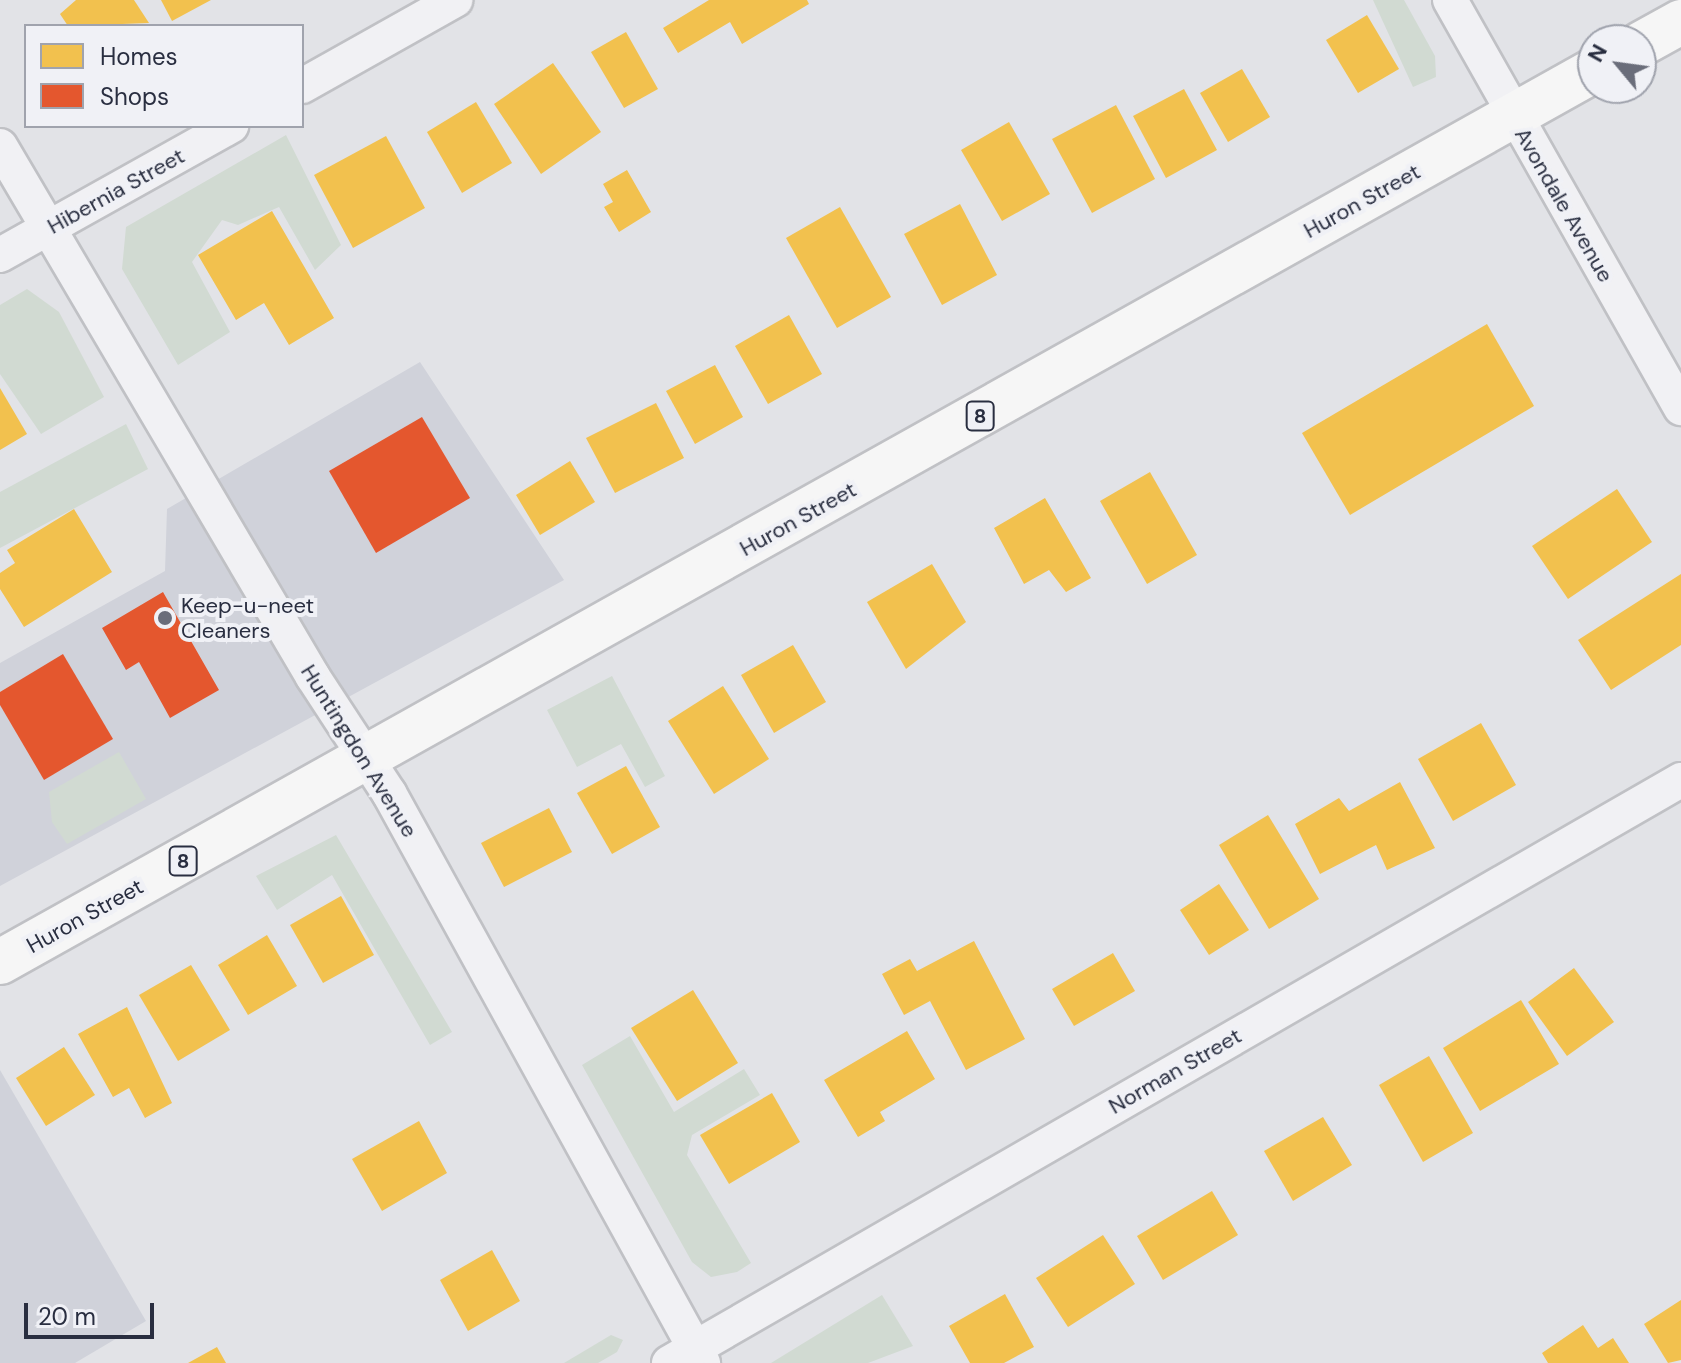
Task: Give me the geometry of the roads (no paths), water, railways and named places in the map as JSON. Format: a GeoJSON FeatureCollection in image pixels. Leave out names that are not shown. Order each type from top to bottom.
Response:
{"type":"FeatureCollection","features":[{"type":"Feature","properties":{"kind":"main road"},"geometry":{"type":"LineString","coordinates":[[1657,35],[1681,22]]}},
{"type":"Feature","properties":{"kind":"main road","name":"Huron Street"},"geometry":{"type":"LineString","coordinates":[[0,962],[367,762],[1577,80]]}},
{"type":"Feature","properties":{"kind":"street"},"geometry":{"type":"LineString","coordinates":[[304,85],[455,0]]}},
{"type":"Feature","properties":{"kind":"street","name":"Avondale Avenue"},"geometry":{"type":"LineString","coordinates":[[1450,0],[1681,408]]}},
{"type":"Feature","properties":{"kind":"street","name":"Hibernia Street"},"geometry":{"type":"LineString","coordinates":[[0,255],[227,128]]}},
{"type":"Feature","properties":{"kind":"street","name":"Huntingdon Avenue"},"geometry":{"type":"LineString","coordinates":[[0,146],[46,230],[367,762],[689,1358]]}},
{"type":"Feature","properties":{"kind":"street","name":"Norman Street"},"geometry":{"type":"LineString","coordinates":[[689,1358],[1681,780]]}},
{"type":"Feature","properties":{"kind":"place","name":"Keep-u-neet Cleaners"},"geometry":{"type":"Point","coordinates":[165,618]}}]}
